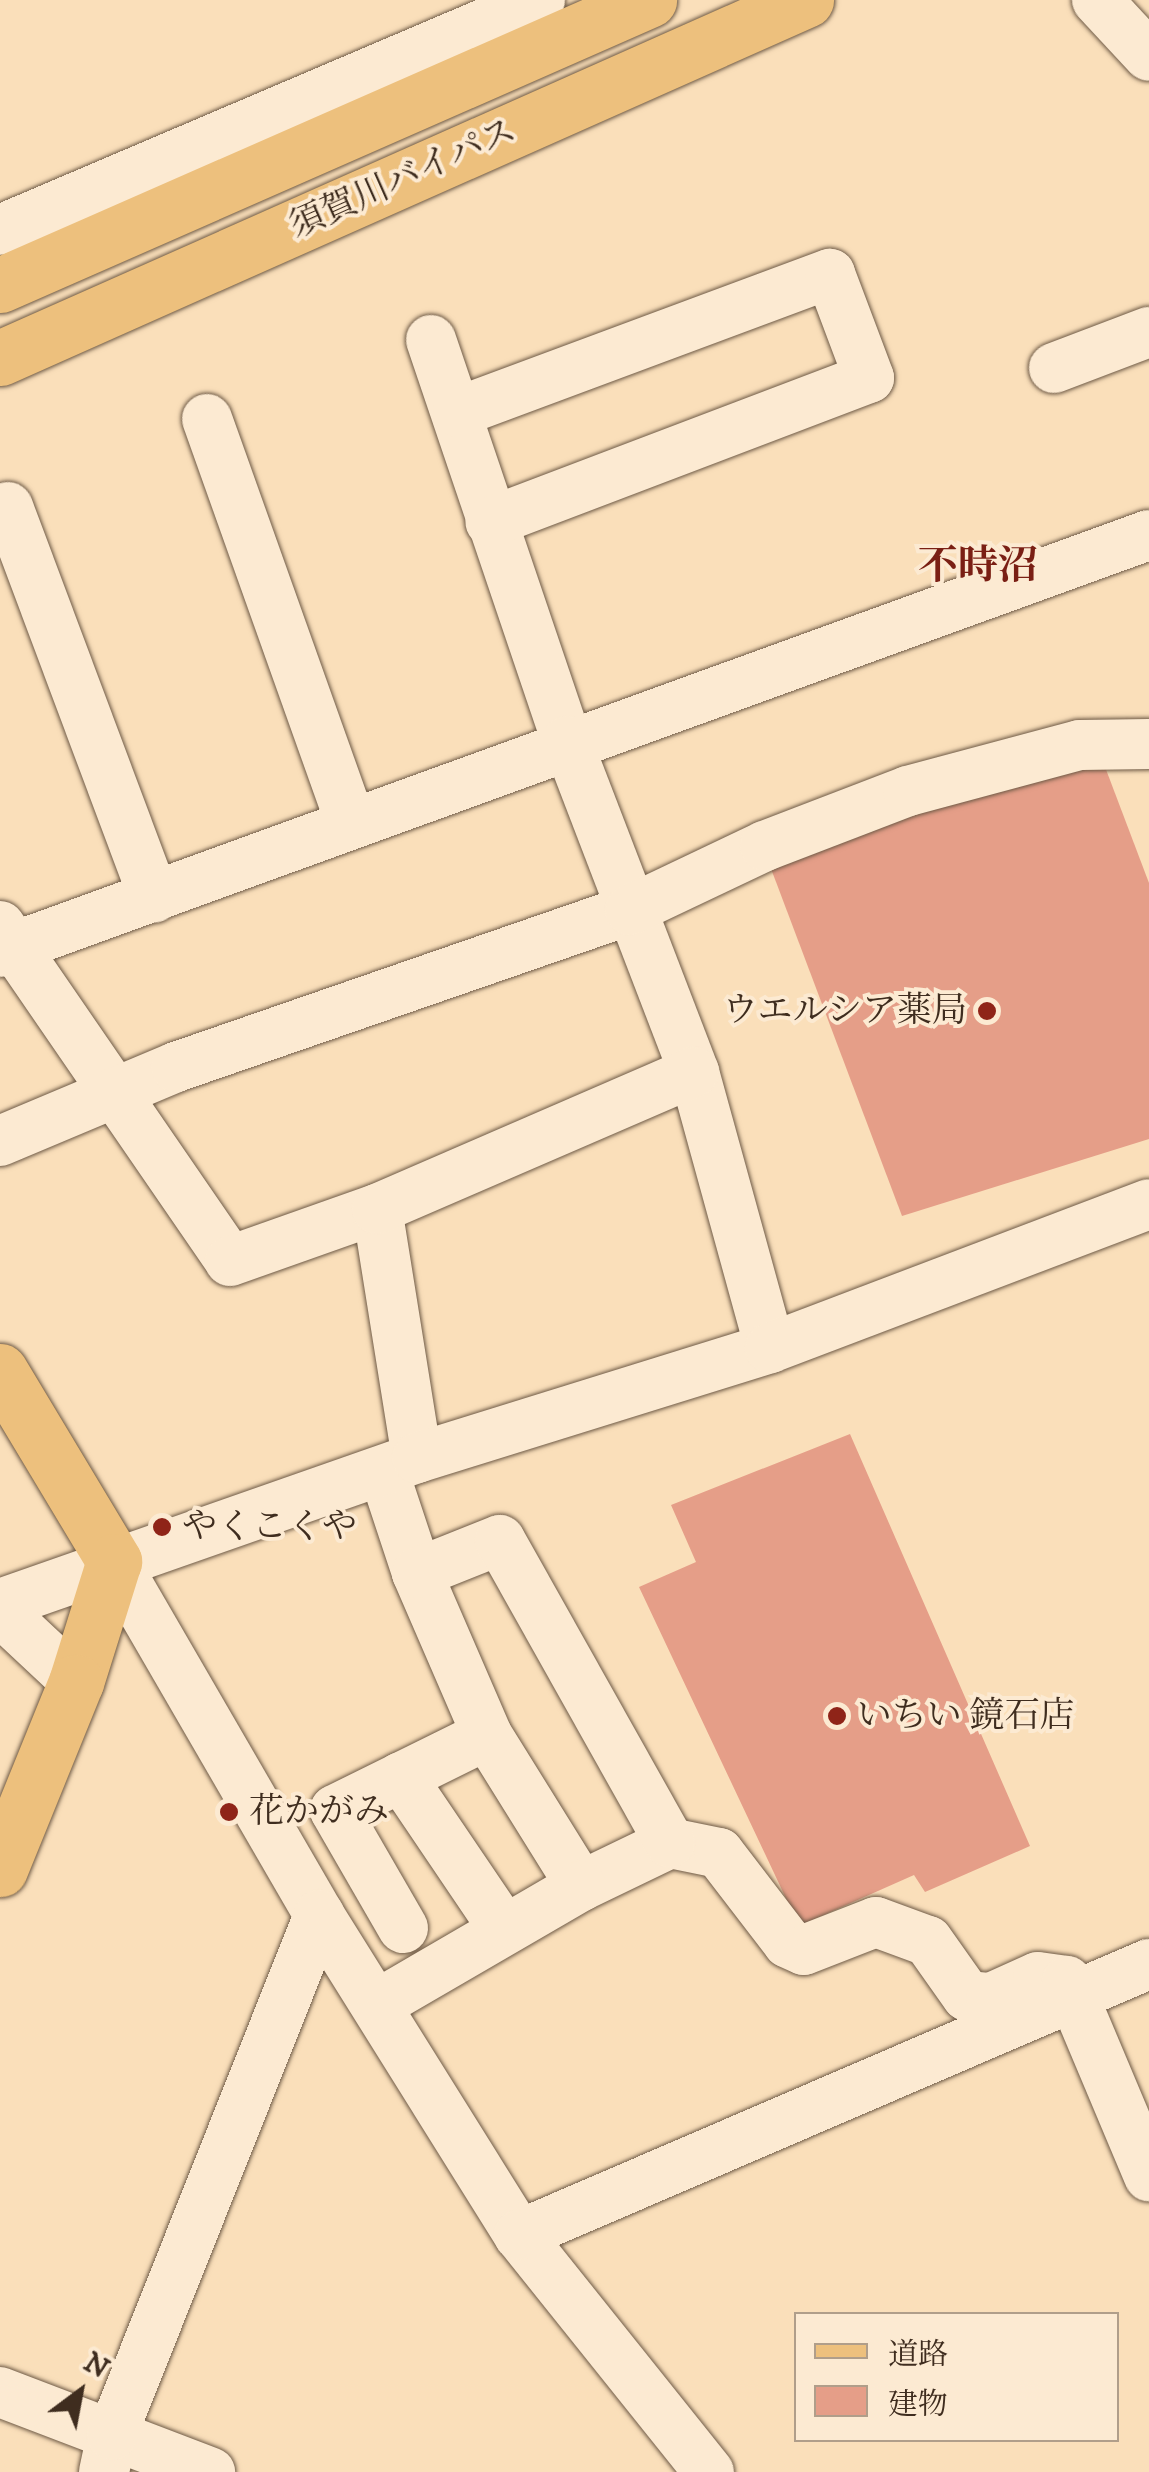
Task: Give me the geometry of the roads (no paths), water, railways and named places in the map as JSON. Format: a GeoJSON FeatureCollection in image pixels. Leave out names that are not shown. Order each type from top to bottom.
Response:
{"type":"FeatureCollection","features":[{"type":"Feature","properties":{"kind":"main road","name":"須賀川バイパス"},"geometry":{"type":"LineString","coordinates":[[0,285],[649,0]]}},
{"type":"Feature","properties":{"kind":"main road","name":"須賀川バイパス"},"geometry":{"type":"LineString","coordinates":[[0,358],[806,0]]}},
{"type":"Feature","properties":{"kind":"main road"},"geometry":{"type":"LineString","coordinates":[[0,1371],[114,1561],[76,1682],[0,1869]]}},
{"type":"Feature","properties":{"kind":"street"},"geometry":{"type":"LineString","coordinates":[[0,230],[540,0]]}},
{"type":"Feature","properties":{"kind":"street"},"geometry":{"type":"LineString","coordinates":[[1097,0],[1149,56]]}},
{"type":"Feature","properties":{"kind":"street"},"geometry":{"type":"LineString","coordinates":[[458,412],[830,274],[869,378],[490,522]]}},
{"type":"Feature","properties":{"kind":"street"},"geometry":{"type":"LineString","coordinates":[[1054,368],[1149,332]]}},
{"type":"Feature","properties":{"kind":"street"},"geometry":{"type":"LineString","coordinates":[[430,340],[458,412],[490,522],[567,741],[694,1072],[770,1348]]}},
{"type":"Feature","properties":{"kind":"street"},"geometry":{"type":"LineString","coordinates":[[206,419],[350,820]]}},
{"type":"Feature","properties":{"kind":"street"},"geometry":{"type":"LineString","coordinates":[[8,507],[154,898]]}},
{"type":"Feature","properties":{"kind":"street"},"geometry":{"type":"LineString","coordinates":[[694,1072],[376,1209],[230,1261],[116,1093],[4,942],[154,898],[350,820],[1149,535]]}},
{"type":"Feature","properties":{"kind":"street"},"geometry":{"type":"LineString","coordinates":[[0,1141],[116,1093],[630,910],[766,846],[908,791],[1080,745],[1149,744]]}},
{"type":"Feature","properties":{"kind":"street"},"geometry":{"type":"LineString","coordinates":[[0,1604],[114,1561],[770,1348],[1149,1204]]}},
{"type":"Feature","properties":{"kind":"street"},"geometry":{"type":"LineString","coordinates":[[376,1209],[400,1466],[417,1573],[486,1734],[581,1886]]}},
{"type":"Feature","properties":{"kind":"street"},"geometry":{"type":"LineString","coordinates":[[417,1573],[500,1540],[670,1843]]}},
{"type":"Feature","properties":{"kind":"street"},"geometry":{"type":"LineString","coordinates":[[114,1561],[319,1915],[519,2235],[709,2472]]}},
{"type":"Feature","properties":{"kind":"street"},"geometry":{"type":"LineString","coordinates":[[0,1612],[76,1682]]}},
{"type":"Feature","properties":{"kind":"street"},"geometry":{"type":"LineString","coordinates":[[403,1928],[335,1810],[486,1734]]}},
{"type":"Feature","properties":{"kind":"street"},"geometry":{"type":"LineString","coordinates":[[401,1777],[504,1929]]}},
{"type":"Feature","properties":{"kind":"street"},"geometry":{"type":"LineString","coordinates":[[378,2004],[581,1886],[670,1843],[719,1853],[788,1943],[804,1950],[876,1922],[928,1940],[967,1996],[991,1998],[1038,1978],[1067,1981],[1077,1996],[1149,2176]]}},
{"type":"Feature","properties":{"kind":"street"},"geometry":{"type":"LineString","coordinates":[[108,2453],[319,1915]]}},
{"type":"Feature","properties":{"kind":"street"},"geometry":{"type":"LineString","coordinates":[[519,2235],[1149,1964]]}},
{"type":"Feature","properties":{"kind":"street"},"geometry":{"type":"LineString","coordinates":[[0,2392],[108,2453],[210,2472]]}},
{"type":"Feature","properties":{"kind":"place","name":"ウエルシア薬局"},"geometry":{"type":"Point","coordinates":[987,1011]}},
{"type":"Feature","properties":{"kind":"place","name":"やくこくや"},"geometry":{"type":"Point","coordinates":[162,1527]}},
{"type":"Feature","properties":{"kind":"place","name":"いちい 鏡石店"},"geometry":{"type":"Point","coordinates":[837,1716]}},
{"type":"Feature","properties":{"kind":"place","name":"花かがみ"},"geometry":{"type":"Point","coordinates":[229,1812]}},
{"type":"Feature","properties":{"kind":"district","name":"不時沼"},"geometry":{"type":"Point","coordinates":[978,567]}}]}
